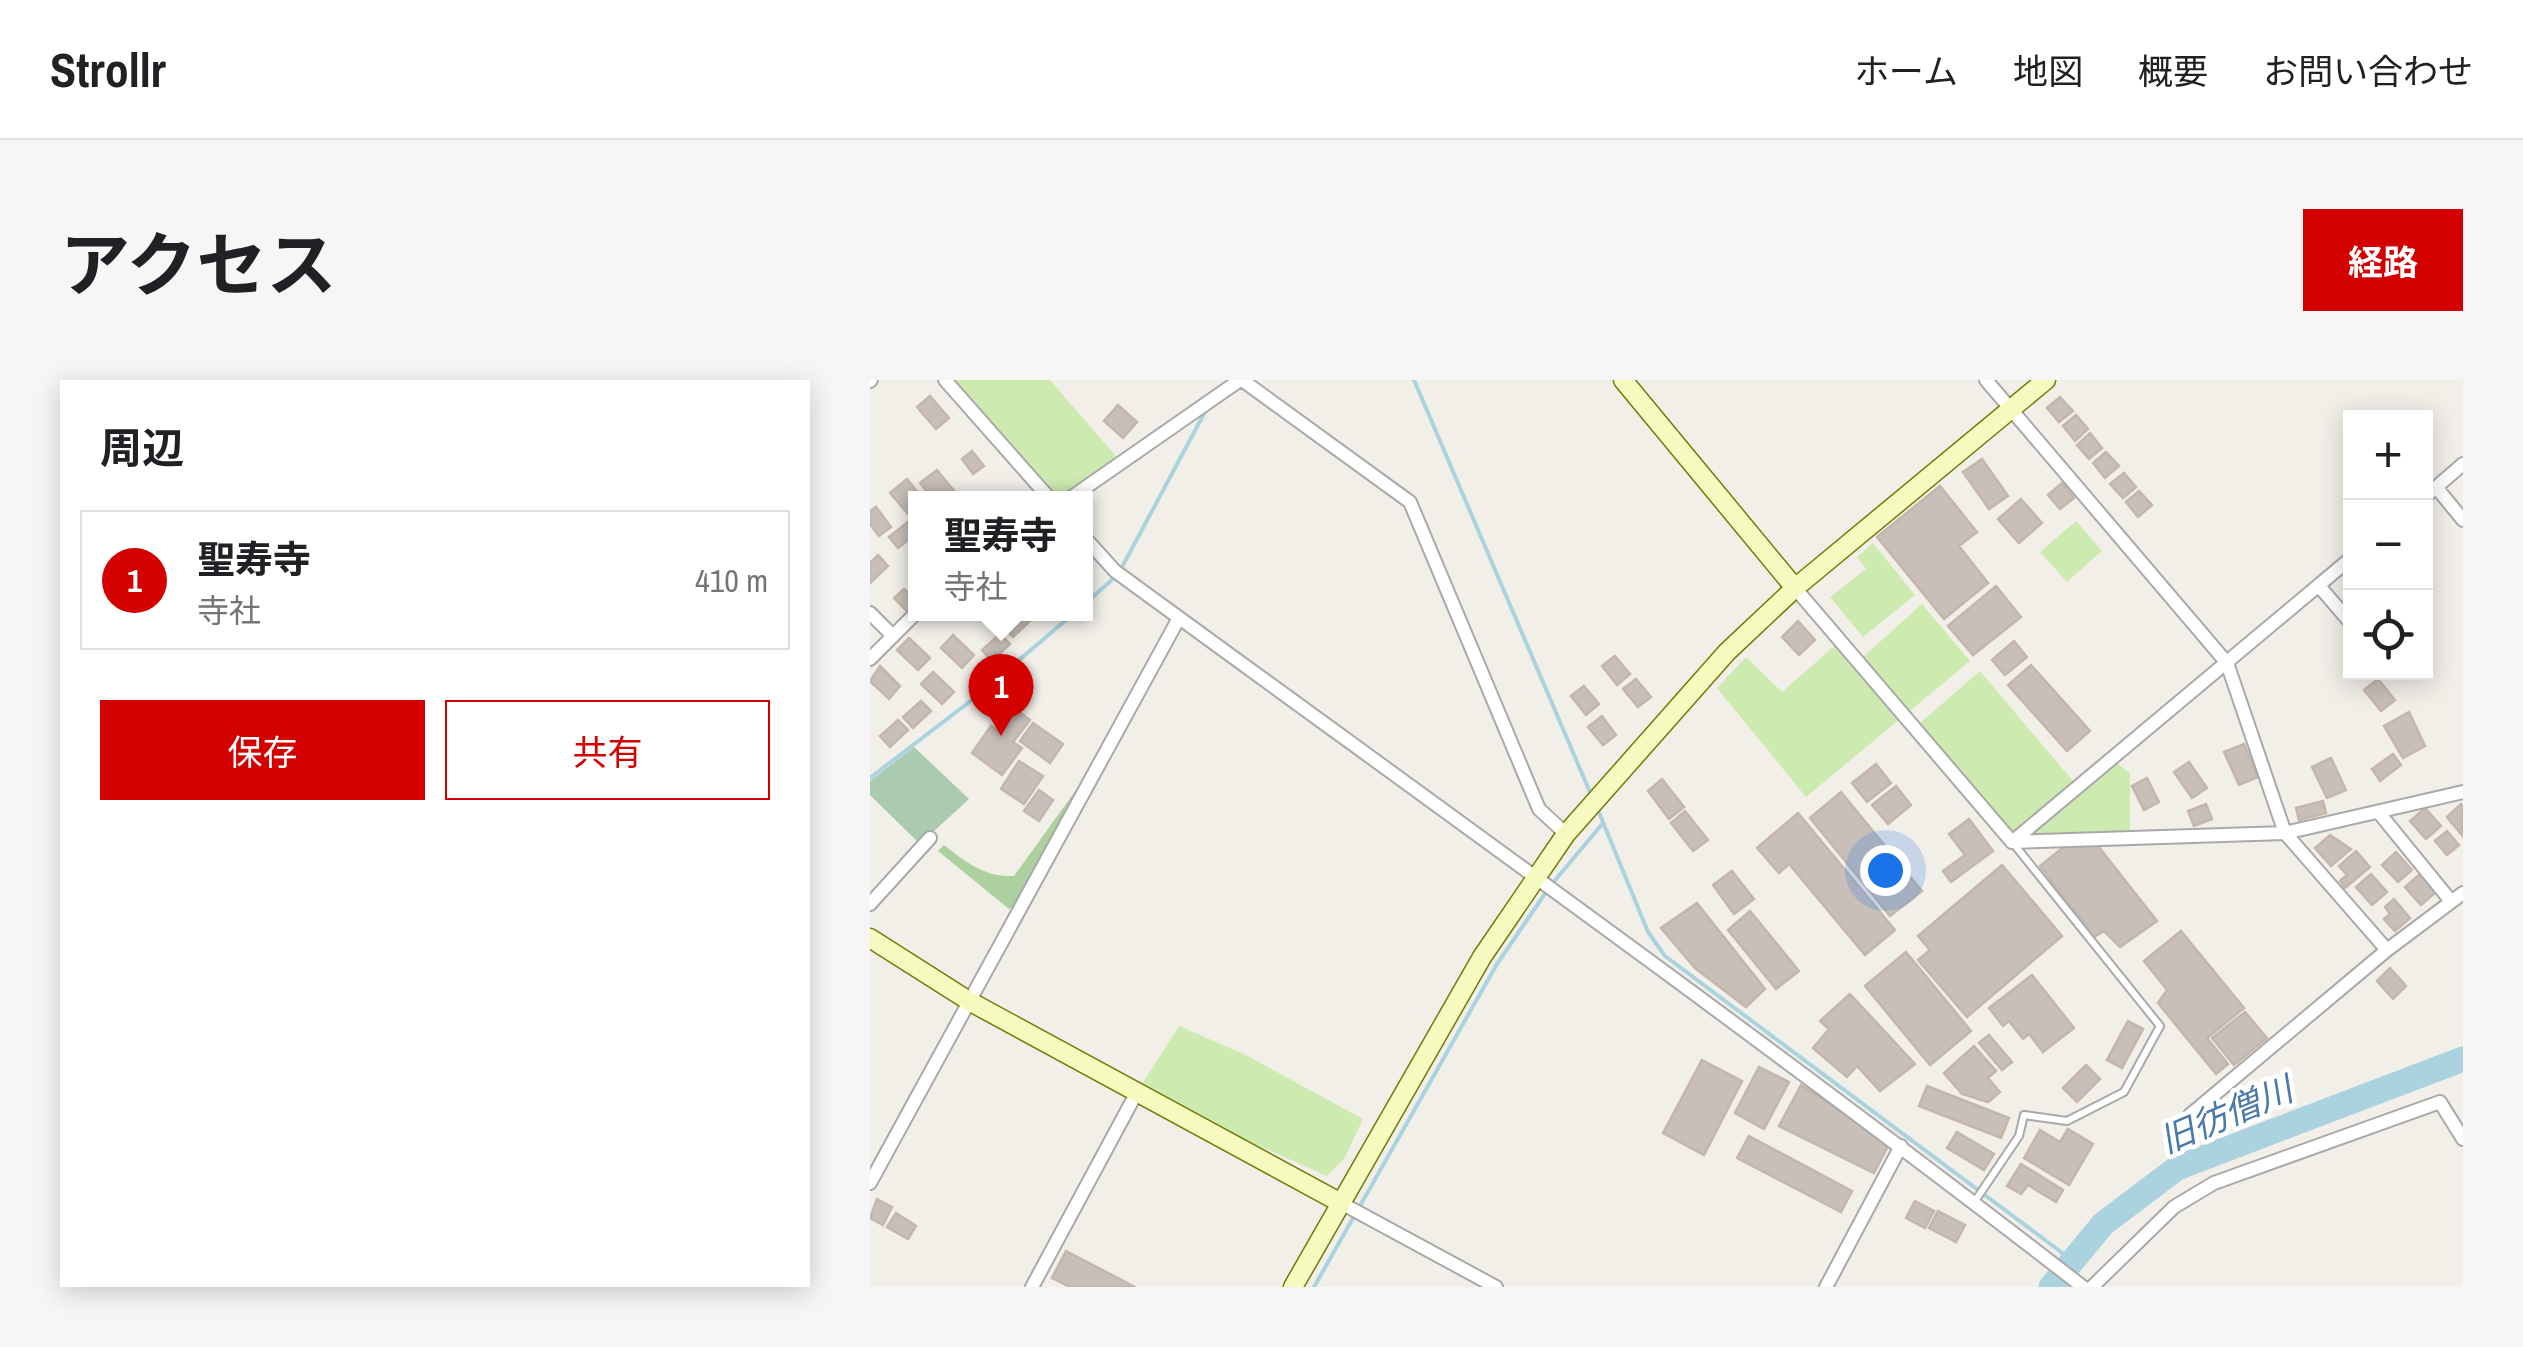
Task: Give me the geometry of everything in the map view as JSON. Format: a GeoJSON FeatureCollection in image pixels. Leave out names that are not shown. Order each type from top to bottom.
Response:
{"type":"FeatureCollection","features":[{"type":"Feature","properties":{"kind":"street"},"geometry":{"type":"LineString","coordinates":[[1079,491],[1241,380],[1410,502],[1539,810],[1566,834]]}},
{"type":"Feature","properties":{"kind":"street"},"geometry":{"type":"LineString","coordinates":[[1623,380],[2012,842]]}},
{"type":"Feature","properties":{"kind":"street"},"geometry":{"type":"LineString","coordinates":[[1986,380],[2227,663],[2284,833],[2386,950]]}},
{"type":"Feature","properties":{"kind":"street"},"geometry":{"type":"LineString","coordinates":[[1294,1287],[1482,957],[1566,834],[1662,720],[1795,588],[2046,380]]}},
{"type":"Feature","properties":{"kind":"street"},"geometry":{"type":"LineString","coordinates":[[949,382],[1044,491]]}},
{"type":"Feature","properties":{"kind":"street"},"geometry":{"type":"LineString","coordinates":[[2433,489],[2463,464]]}},
{"type":"Feature","properties":{"kind":"street"},"geometry":{"type":"LineString","coordinates":[[2433,493],[2463,520]]}},
{"type":"Feature","properties":{"kind":"street"},"geometry":{"type":"LineString","coordinates":[[1093,547],[1115,572],[1536,875],[1901,1146],[2083,1287]]}},
{"type":"Feature","properties":{"kind":"street"},"geometry":{"type":"LineString","coordinates":[[2012,842],[2343,565]]}},
{"type":"Feature","properties":{"kind":"street"},"geometry":{"type":"LineString","coordinates":[[2318,586],[2343,614]]}},
{"type":"Feature","properties":{"kind":"street"},"geometry":{"type":"LineString","coordinates":[[870,614],[892,635]]}},
{"type":"Feature","properties":{"kind":"street"},"geometry":{"type":"LineString","coordinates":[[870,1183],[1180,618]]}},
{"type":"Feature","properties":{"kind":"street"},"geometry":{"type":"LineString","coordinates":[[870,658],[908,620]]}},
{"type":"Feature","properties":{"kind":"street"},"geometry":{"type":"LineString","coordinates":[[2012,842],[2284,833],[2463,792]]}},
{"type":"Feature","properties":{"kind":"street"},"geometry":{"type":"LineString","coordinates":[[2380,814],[2450,900]]}},
{"type":"Feature","properties":{"kind":"street"},"geometry":{"type":"LineString","coordinates":[[870,904],[930,838]]}},
{"type":"Feature","properties":{"kind":"street"},"geometry":{"type":"LineString","coordinates":[[2190,1115],[2386,950],[2463,893]]}},
{"type":"Feature","properties":{"kind":"street"},"geometry":{"type":"LineString","coordinates":[[870,938],[969,1002],[1496,1287]]}},
{"type":"Feature","properties":{"kind":"street"},"geometry":{"type":"LineString","coordinates":[[1032,1287],[1136,1092]]}},
{"type":"Feature","properties":{"kind":"street"},"geometry":{"type":"LineString","coordinates":[[2092,1287],[2174,1207],[2214,1183],[2440,1102],[2463,1139]]}},
{"type":"Feature","properties":{"kind":"street"},"geometry":{"type":"LineString","coordinates":[[1826,1287],[1901,1146]]}},
{"type":"Feature","properties":{"kind":"lane"},"geometry":{"type":"LineString","coordinates":[[1974,1202],[2019,1136],[2024,1114],[2067,1121],[2124,1092],[2160,1026],[2012,842]]}},
{"type":"Feature","properties":{"kind":"green space"},"geometry":{"type":"Polygon","coordinates":[[[955,380],[1050,380],[1121,462],[1079,491],[1049,491],[948,387],[955,380]]]}},
{"type":"Feature","properties":{"kind":"green space"},"geometry":{"type":"Polygon","coordinates":[[[2076,521],[2102,551],[2067,582],[2040,552],[2076,521]]]}},
{"type":"Feature","properties":{"kind":"green space"},"geometry":{"type":"Polygon","coordinates":[[[1873,543],[1915,595],[1863,637],[1830,597],[1866,569],[1857,557],[1873,543]]]}},
{"type":"Feature","properties":{"kind":"green space"},"geometry":{"type":"Polygon","coordinates":[[[1922,604],[1970,661],[1806,797],[1717,688],[1746,657],[1782,692],[1840,641],[1896,704],[1863,657],[1922,604]]]}},
{"type":"Feature","properties":{"kind":"green space"},"geometry":{"type":"Polygon","coordinates":[[[1980,671],[2078,787],[2012,842],[1914,728],[1980,671]]]}},
{"type":"Feature","properties":{"kind":"green space"},"geometry":{"type":"Polygon","coordinates":[[[914,747],[969,799],[920,844],[870,795],[870,781],[914,747]]]}},
{"type":"Feature","properties":{"kind":"green space"},"geometry":{"type":"Polygon","coordinates":[[[2111,759],[2130,773],[2130,838],[2020,842],[2111,759]]]}},
{"type":"Feature","properties":{"kind":"green space"},"geometry":{"type":"Polygon","coordinates":[[[1081,783],[1084,793],[1017,904],[1009,909],[938,851],[944,845],[985,871],[1014,876],[1081,783]]]}},
{"type":"Feature","properties":{"kind":"green space"},"geometry":{"type":"Polygon","coordinates":[[[1179,1026],[1246,1055],[1363,1119],[1344,1159],[1327,1176],[1137,1092],[1179,1026]]]}},
{"type":"Feature","properties":{"kind":"building"},"geometry":{"type":"Polygon","coordinates":[[[930,396],[949,418],[936,429],[917,407],[930,396]]]}},
{"type":"Feature","properties":{"kind":"building"},"geometry":{"type":"Polygon","coordinates":[[[2060,397],[2073,411],[2059,422],[2047,408],[2060,397]]]}},
{"type":"Feature","properties":{"kind":"building"},"geometry":{"type":"Polygon","coordinates":[[[1118,405],[1137,422],[1123,438],[1104,421],[1118,405]]]}},
{"type":"Feature","properties":{"kind":"building"},"geometry":{"type":"Polygon","coordinates":[[[2076,415],[2088,429],[2075,441],[2063,426],[2076,415]]]}},
{"type":"Feature","properties":{"kind":"building"},"geometry":{"type":"Polygon","coordinates":[[[2090,433],[2102,448],[2089,459],[2077,445],[2090,433]]]}},
{"type":"Feature","properties":{"kind":"building"},"geometry":{"type":"Polygon","coordinates":[[[972,451],[984,466],[973,474],[962,459],[972,451]]]}},
{"type":"Feature","properties":{"kind":"building"},"geometry":{"type":"Polygon","coordinates":[[[2106,452],[2119,466],[2105,478],[2093,463],[2106,452]]]}},
{"type":"Feature","properties":{"kind":"building"},"geometry":{"type":"Polygon","coordinates":[[[1982,459],[2008,496],[1989,509],[1963,472],[1982,459]]]}},
{"type":"Feature","properties":{"kind":"building"},"geometry":{"type":"Polygon","coordinates":[[[937,470],[954,491],[926,491],[920,483],[937,470]]]}},
{"type":"Feature","properties":{"kind":"building"},"geometry":{"type":"Polygon","coordinates":[[[2124,473],[2136,487],[2123,498],[2110,484],[2124,473]]]}},
{"type":"Feature","properties":{"kind":"building"},"geometry":{"type":"Polygon","coordinates":[[[907,479],[917,491],[908,491],[908,514],[890,493],[907,479]]]}},
{"type":"Feature","properties":{"kind":"building"},"geometry":{"type":"Polygon","coordinates":[[[2062,483],[2074,498],[2060,509],[2048,495],[2062,483]]]}},
{"type":"Feature","properties":{"kind":"building"},"geometry":{"type":"Polygon","coordinates":[[[1940,486],[1977,532],[1959,546],[1988,583],[1944,619],[1877,537],[1940,486]]]}},
{"type":"Feature","properties":{"kind":"building"},"geometry":{"type":"Polygon","coordinates":[[[2139,491],[2152,505],[2138,517],[2126,502],[2139,491]]]}},
{"type":"Feature","properties":{"kind":"building"},"geometry":{"type":"Polygon","coordinates":[[[2021,499],[2042,523],[2019,543],[1998,519],[2021,499]]]}},
{"type":"Feature","properties":{"kind":"building"},"geometry":{"type":"Polygon","coordinates":[[[876,507],[891,527],[879,536],[870,524],[870,511],[876,507]]]}},
{"type":"Feature","properties":{"kind":"building"},"geometry":{"type":"Polygon","coordinates":[[[908,522],[908,540],[898,548],[889,537],[908,522]]]}},
{"type":"Feature","properties":{"kind":"building"},"geometry":{"type":"Polygon","coordinates":[[[878,555],[888,566],[870,583],[870,563],[878,555]]]}},
{"type":"Feature","properties":{"kind":"building"},"geometry":{"type":"Polygon","coordinates":[[[1996,586],[2021,617],[1973,655],[1948,626],[1996,586]]]}},
{"type":"Feature","properties":{"kind":"building"},"geometry":{"type":"Polygon","coordinates":[[[904,589],[908,593],[908,612],[894,598],[904,589]]]}},
{"type":"Feature","properties":{"kind":"building"},"geometry":{"type":"Polygon","coordinates":[[[1008,621],[1030,621],[1013,637],[1003,626],[1008,621]]]}},
{"type":"Feature","properties":{"kind":"building"},"geometry":{"type":"Polygon","coordinates":[[[1798,621],[1815,640],[1799,655],[1782,637],[1798,621]]]}},
{"type":"Feature","properties":{"kind":"building"},"geometry":{"type":"Polygon","coordinates":[[[1000,634],[1010,644],[992,661],[982,650],[1000,634]]]}},
{"type":"Feature","properties":{"kind":"building"},"geometry":{"type":"Polygon","coordinates":[[[953,635],[974,655],[962,668],[941,648],[953,635]]]}},
{"type":"Feature","properties":{"kind":"building"},"geometry":{"type":"Polygon","coordinates":[[[909,638],[930,658],[918,670],[897,650],[909,638]]]}},
{"type":"Feature","properties":{"kind":"building"},"geometry":{"type":"Polygon","coordinates":[[[2014,641],[2027,657],[2005,675],[1992,660],[2014,641]]]}},
{"type":"Feature","properties":{"kind":"building"},"geometry":{"type":"Polygon","coordinates":[[[1615,656],[1630,674],[1617,685],[1602,666],[1615,656]]]}},
{"type":"Feature","properties":{"kind":"building"},"geometry":{"type":"Polygon","coordinates":[[[2031,665],[2090,731],[2067,751],[2008,685],[2031,665]]]}},
{"type":"Feature","properties":{"kind":"building"},"geometry":{"type":"Polygon","coordinates":[[[880,666],[900,686],[889,699],[870,681],[880,666]]]}},
{"type":"Feature","properties":{"kind":"building"},"geometry":{"type":"Polygon","coordinates":[[[933,672],[954,692],[942,704],[921,684],[933,672]]]}},
{"type":"Feature","properties":{"kind":"building"},"geometry":{"type":"Polygon","coordinates":[[[1636,679],[1651,697],[1638,707],[1623,689],[1636,679]]]}},
{"type":"Feature","properties":{"kind":"building"},"geometry":{"type":"Polygon","coordinates":[[[2379,680],[2395,700],[2381,711],[2364,690],[2379,680]]]}},
{"type":"Feature","properties":{"kind":"building"},"geometry":{"type":"Polygon","coordinates":[[[1584,686],[1599,704],[1586,715],[1571,696],[1584,686]]]}},
{"type":"Feature","properties":{"kind":"building"},"geometry":{"type":"Polygon","coordinates":[[[921,701],[931,711],[913,728],[903,717],[921,701]]]}},
{"type":"Feature","properties":{"kind":"building"},"geometry":{"type":"Polygon","coordinates":[[[1014,708],[1030,720],[1013,742],[1022,748],[1002,775],[972,753],[991,726],[998,731],[1014,708]]]}},
{"type":"Feature","properties":{"kind":"building"},"geometry":{"type":"Polygon","coordinates":[[[2409,712],[2425,746],[2403,758],[2384,726],[2409,712]]]}},
{"type":"Feature","properties":{"kind":"building"},"geometry":{"type":"Polygon","coordinates":[[[1602,716],[1616,735],[1603,745],[1588,727],[1602,716]]]}},
{"type":"Feature","properties":{"kind":"building"},"geometry":{"type":"Polygon","coordinates":[[[898,720],[908,730],[890,747],[880,736],[898,720]]]}},
{"type":"Feature","properties":{"kind":"building"},"geometry":{"type":"Polygon","coordinates":[[[1033,723],[1063,744],[1050,763],[1020,741],[1033,723]]]}},
{"type":"Feature","properties":{"kind":"building"},"geometry":{"type":"Polygon","coordinates":[[[2244,744],[2258,777],[2239,785],[2224,752],[2244,744]]]}},
{"type":"Feature","properties":{"kind":"building"},"geometry":{"type":"Polygon","coordinates":[[[2393,754],[2401,765],[2380,781],[2372,769],[2393,754]]]}},
{"type":"Feature","properties":{"kind":"building"},"geometry":{"type":"Polygon","coordinates":[[[2331,758],[2346,790],[2327,798],[2312,767],[2331,758]]]}},
{"type":"Feature","properties":{"kind":"building"},"geometry":{"type":"Polygon","coordinates":[[[1019,761],[1043,776],[1024,804],[1001,789],[1019,761]]]}},
{"type":"Feature","properties":{"kind":"building"},"geometry":{"type":"Polygon","coordinates":[[[2189,762],[2207,788],[2192,798],[2174,772],[2189,762]]]}},
{"type":"Feature","properties":{"kind":"building"},"geometry":{"type":"Polygon","coordinates":[[[1876,764],[1891,783],[1867,802],[1852,783],[1876,764]]]}},
{"type":"Feature","properties":{"kind":"building"},"geometry":{"type":"Polygon","coordinates":[[[2147,778],[2159,802],[2144,810],[2132,786],[2147,778]]]}},
{"type":"Feature","properties":{"kind":"building"},"geometry":{"type":"Polygon","coordinates":[[[1662,779],[1684,807],[1669,819],[1648,791],[1662,779]]]}},
{"type":"Feature","properties":{"kind":"building"},"geometry":{"type":"Polygon","coordinates":[[[1896,786],[1911,805],[1888,824],[1872,805],[1896,786]]]}},
{"type":"Feature","properties":{"kind":"building"},"geometry":{"type":"Polygon","coordinates":[[[1039,790],[1053,800],[1039,821],[1024,811],[1039,790]]]}},
{"type":"Feature","properties":{"kind":"building"},"geometry":{"type":"Polygon","coordinates":[[[1841,792],[1922,891],[1890,916],[1810,818],[1841,792]]]}},
{"type":"Feature","properties":{"kind":"building"},"geometry":{"type":"Polygon","coordinates":[[[2323,801],[2326,813],[2299,820],[2296,808],[2323,801]]]}},
{"type":"Feature","properties":{"kind":"building"},"geometry":{"type":"Polygon","coordinates":[[[2206,804],[2212,819],[2194,826],[2188,811],[2206,804]]]}},
{"type":"Feature","properties":{"kind":"building"},"geometry":{"type":"Polygon","coordinates":[[[2463,806],[2462,835],[2447,817],[2463,806]]]}},
{"type":"Feature","properties":{"kind":"building"},"geometry":{"type":"Polygon","coordinates":[[[2425,808],[2441,826],[2426,839],[2410,821],[2425,808]]]}},
{"type":"Feature","properties":{"kind":"building"},"geometry":{"type":"Polygon","coordinates":[[[1685,811],[1708,840],[1693,851],[1671,823],[1685,811]]]}},
{"type":"Feature","properties":{"kind":"building"},"geometry":{"type":"Polygon","coordinates":[[[1798,813],[1895,930],[1865,955],[1789,864],[1779,873],[1757,848],[1798,813]]]}},
{"type":"Feature","properties":{"kind":"building"},"geometry":{"type":"Polygon","coordinates":[[[1969,819],[1993,851],[1951,882],[1943,871],[1965,855],[1949,834],[1969,819]]]}},
{"type":"Feature","properties":{"kind":"building"},"geometry":{"type":"Polygon","coordinates":[[[2447,831],[2459,845],[2447,855],[2435,841],[2447,831]]]}},
{"type":"Feature","properties":{"kind":"building"},"geometry":{"type":"Polygon","coordinates":[[[2330,835],[2351,849],[2331,866],[2315,848],[2330,835]]]}},
{"type":"Feature","properties":{"kind":"building"},"geometry":{"type":"Polygon","coordinates":[[[2065,846],[2098,846],[2157,921],[2120,947],[2104,931],[2094,937],[2040,866],[2065,846]]]}},
{"type":"Feature","properties":{"kind":"building"},"geometry":{"type":"Polygon","coordinates":[[[2356,851],[2370,867],[2345,888],[2340,881],[2347,875],[2339,866],[2356,851]]]}},
{"type":"Feature","properties":{"kind":"building"},"geometry":{"type":"Polygon","coordinates":[[[2396,852],[2412,870],[2398,882],[2382,865],[2396,852]]]}},
{"type":"Feature","properties":{"kind":"building"},"geometry":{"type":"Polygon","coordinates":[[[2002,865],[2062,936],[1967,1017],[1918,960],[1930,950],[1918,936],[2002,865]]]}},
{"type":"Feature","properties":{"kind":"building"},"geometry":{"type":"Polygon","coordinates":[[[1732,871],[1754,899],[1734,914],[1713,885],[1732,871]]]}},
{"type":"Feature","properties":{"kind":"building"},"geometry":{"type":"Polygon","coordinates":[[[2371,874],[2387,892],[2372,905],[2356,887],[2371,874]]]}},
{"type":"Feature","properties":{"kind":"building"},"geometry":{"type":"Polygon","coordinates":[[[2420,874],[2436,892],[2421,905],[2405,887],[2420,874]]]}},
{"type":"Feature","properties":{"kind":"building"},"geometry":{"type":"Polygon","coordinates":[[[2394,899],[2410,918],[2395,931],[2384,919],[2390,914],[2385,907],[2394,899]]]}},
{"type":"Feature","properties":{"kind":"building"},"geometry":{"type":"Polygon","coordinates":[[[1697,903],[1765,989],[1746,1007],[1695,968],[1661,928],[1697,903]]]}},
{"type":"Feature","properties":{"kind":"building"},"geometry":{"type":"Polygon","coordinates":[[[1750,911],[1799,971],[1776,989],[1728,930],[1750,911]]]}},
{"type":"Feature","properties":{"kind":"building"},"geometry":{"type":"Polygon","coordinates":[[[2181,931],[2244,1008],[2207,1038],[2228,1064],[2216,1074],[2158,1003],[2167,990],[2144,961],[2181,931]]]}},
{"type":"Feature","properties":{"kind":"building"},"geometry":{"type":"Polygon","coordinates":[[[1906,952],[1971,1031],[1930,1065],[1865,986],[1906,952]]]}},
{"type":"Feature","properties":{"kind":"building"},"geometry":{"type":"Polygon","coordinates":[[[2390,968],[2406,986],[2393,999],[2377,981],[2390,968]]]}},
{"type":"Feature","properties":{"kind":"building"},"geometry":{"type":"Polygon","coordinates":[[[2032,975],[2074,1028],[2043,1052],[2029,1034],[2023,1039],[2009,1021],[2003,1026],[1989,1008],[2032,975]]]}},
{"type":"Feature","properties":{"kind":"building"},"geometry":{"type":"Polygon","coordinates":[[[1850,994],[1915,1064],[1880,1091],[1857,1066],[1847,1077],[1813,1048],[1829,1029],[1820,1021],[1850,994]]]}},
{"type":"Feature","properties":{"kind":"building"},"geometry":{"type":"Polygon","coordinates":[[[2245,1012],[2267,1038],[2234,1065],[2212,1038],[2245,1012]]]}},
{"type":"Feature","properties":{"kind":"building"},"geometry":{"type":"Polygon","coordinates":[[[2128,1021],[2143,1029],[2122,1068],[2107,1060],[2128,1021]]]}},
{"type":"Feature","properties":{"kind":"building"},"geometry":{"type":"Polygon","coordinates":[[[1989,1035],[2012,1062],[2002,1070],[1979,1043],[1989,1035]]]}},
{"type":"Feature","properties":{"kind":"building"},"geometry":{"type":"Polygon","coordinates":[[[1974,1046],[1996,1071],[1988,1078],[2000,1092],[1988,1102],[1962,1094],[1944,1073],[1974,1046]]]}},
{"type":"Feature","properties":{"kind":"building"},"geometry":{"type":"Polygon","coordinates":[[[1702,1060],[1742,1081],[1704,1155],[1663,1133],[1702,1060]]]}},
{"type":"Feature","properties":{"kind":"building"},"geometry":{"type":"Polygon","coordinates":[[[2086,1065],[2100,1079],[2077,1102],[2063,1088],[2086,1065]]]}},
{"type":"Feature","properties":{"kind":"building"},"geometry":{"type":"Polygon","coordinates":[[[1759,1067],[1789,1082],[1764,1129],[1735,1113],[1759,1067]]]}},
{"type":"Feature","properties":{"kind":"building"},"geometry":{"type":"Polygon","coordinates":[[[1801,1085],[1889,1144],[1874,1173],[1779,1126],[1801,1085]]]}},
{"type":"Feature","properties":{"kind":"building"},"geometry":{"type":"Polygon","coordinates":[[[1927,1086],[2009,1118],[2001,1138],[1919,1106],[1927,1086]]]}},
{"type":"Feature","properties":{"kind":"building"},"geometry":{"type":"Polygon","coordinates":[[[2068,1129],[2093,1144],[2069,1185],[2024,1158],[2040,1130],[2060,1142],[2068,1129]]]}},
{"type":"Feature","properties":{"kind":"building"},"geometry":{"type":"Polygon","coordinates":[[[1957,1132],[1994,1154],[1984,1170],[1947,1148],[1957,1132]]]}},
{"type":"Feature","properties":{"kind":"building"},"geometry":{"type":"Polygon","coordinates":[[[1749,1136],[1852,1191],[1841,1212],[1737,1158],[1749,1136]]]}},
{"type":"Feature","properties":{"kind":"building"},"geometry":{"type":"Polygon","coordinates":[[[2021,1164],[2063,1190],[2056,1202],[2028,1185],[2021,1194],[2007,1186],[2021,1164]]]}},
{"type":"Feature","properties":{"kind":"building"},"geometry":{"type":"Polygon","coordinates":[[[877,1199],[892,1207],[883,1225],[870,1218],[877,1199]]]}},
{"type":"Feature","properties":{"kind":"building"},"geometry":{"type":"Polygon","coordinates":[[[1915,1201],[1934,1211],[1925,1228],[1906,1218],[1915,1201]]]}},
{"type":"Feature","properties":{"kind":"building"},"geometry":{"type":"Polygon","coordinates":[[[1938,1211],[1965,1225],[1956,1242],[1929,1228],[1938,1211]]]}},
{"type":"Feature","properties":{"kind":"building"},"geometry":{"type":"Polygon","coordinates":[[[896,1213],[916,1226],[908,1239],[887,1227],[896,1213]]]}},
{"type":"Feature","properties":{"kind":"building"},"geometry":{"type":"Polygon","coordinates":[[[1066,1251],[1135,1287],[1070,1287],[1052,1278],[1066,1251]]]}},
{"type":"Feature","properties":{"kind":"waterway"},"geometry":{"type":"LineString","coordinates":[[1414,380],[1592,797]]}},
{"type":"Feature","properties":{"kind":"waterway"},"geometry":{"type":"LineString","coordinates":[[1121,569],[1206,410]]}},
{"type":"Feature","properties":{"kind":"waterway"},"geometry":{"type":"LineString","coordinates":[[1093,597],[1115,577]]}},
{"type":"Feature","properties":{"kind":"waterway"},"geometry":{"type":"LineString","coordinates":[[870,778],[977,696],[1065,621]]}},
{"type":"Feature","properties":{"kind":"waterway"},"geometry":{"type":"LineString","coordinates":[[1598,810],[1648,932],[1665,956],[2073,1261]]}},
{"type":"Feature","properties":{"kind":"waterway"},"geometry":{"type":"LineString","coordinates":[[1552,884],[1603,823]]}},
{"type":"Feature","properties":{"kind":"waterway"},"geometry":{"type":"LineString","coordinates":[[1314,1287],[1497,964],[1546,892]]}},
{"type":"Feature","properties":{"kind":"waterway","name":"旧彷僧川"},"geometry":{"type":"LineString","coordinates":[[2051,1287],[2103,1224],[2177,1168],[2463,1059]]}},
{"type":"Feature","properties":{"kind":"place","name":"聖寿寺"},"geometry":{"type":"Point","coordinates":[1001,736]}}]}
